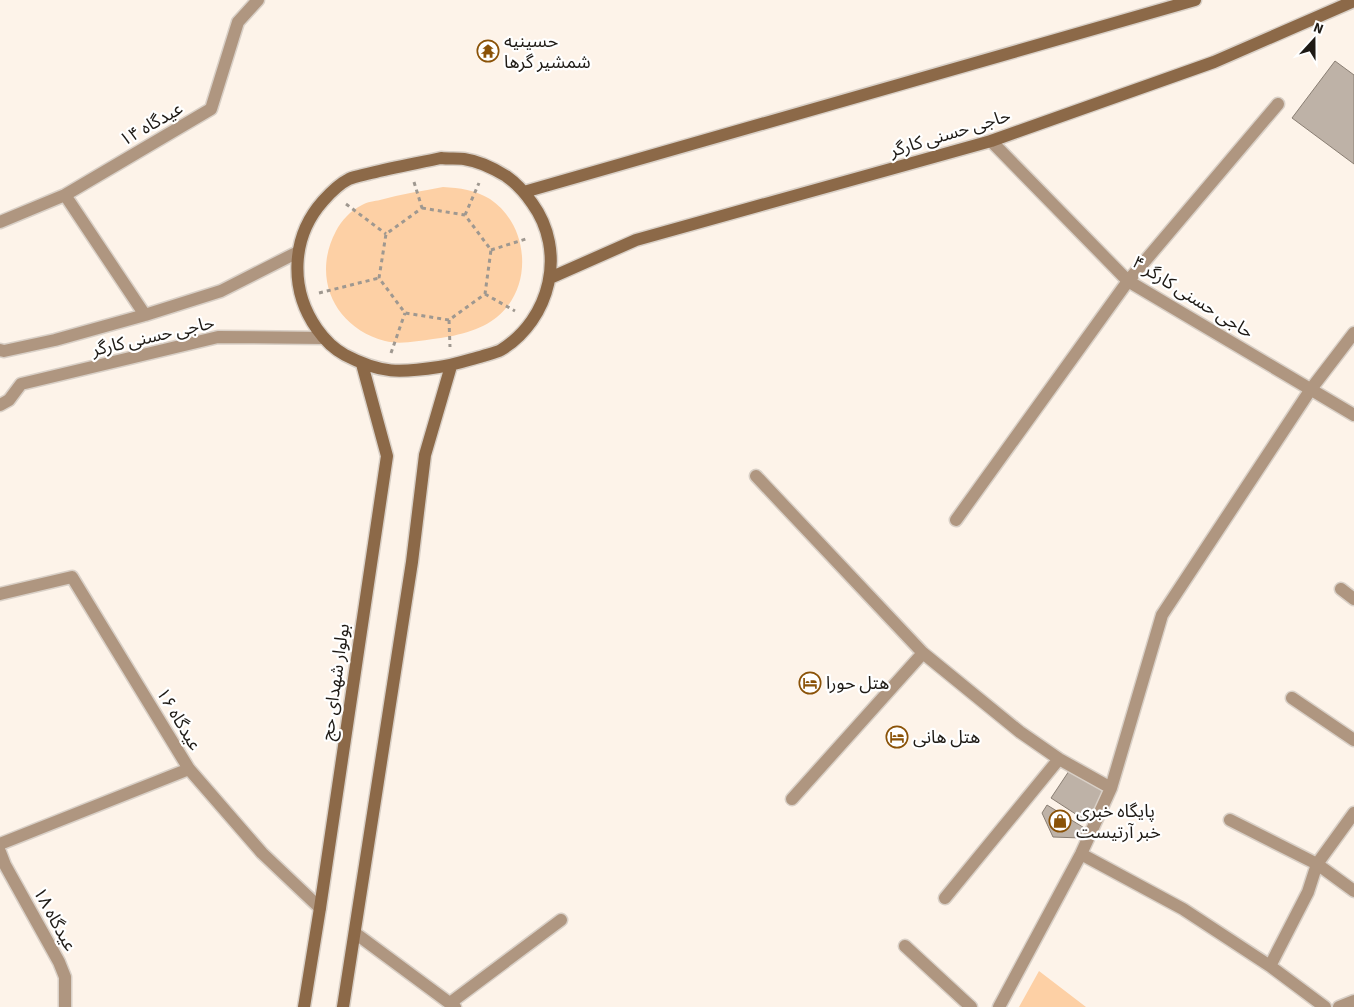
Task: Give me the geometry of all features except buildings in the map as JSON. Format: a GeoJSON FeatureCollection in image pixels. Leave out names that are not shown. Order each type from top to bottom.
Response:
{"type":"FeatureCollection","features":[{"type":"Feature","properties":{"kind":"street","name":"عیدگاه ۱۴"},"geometry":{"type":"LineString","coordinates":[[0,222],[65,195],[211,109],[238,22],[258,0]]}},
{"type":"Feature","properties":{"kind":"street"},"geometry":{"type":"LineString","coordinates":[[524,192],[1191,1]]}},
{"type":"Feature","properties":{"kind":"street","name":"حاجی حسنی کارگر"},"geometry":{"type":"LineString","coordinates":[[550,278],[636,240],[991,141],[1214,62],[1354,1]]}},
{"type":"Feature","properties":{"kind":"street"},"geometry":{"type":"LineString","coordinates":[[956,520],[1128,280],[1278,104]]}},
{"type":"Feature","properties":{"kind":"street","name":"حاجی حسنی کارگر ۴"},"geometry":{"type":"LineString","coordinates":[[991,141],[1128,280],[1354,415]]}},
{"type":"Feature","properties":{"kind":"street"},"geometry":{"type":"LineString","coordinates":[[441,158],[464,159],[487,166],[507,177],[524,192],[538,211],[547,232],[551,255],[550,278],[544,300],[533,320],[518,338],[499,351],[451,366],[407,372],[384,370],[362,364],[341,353],[324,338],[310,319],[301,298],[297,275],[298,252],[304,230],[316,209],[331,192],[350,178],[392,167],[441,158]]}},
{"type":"Feature","properties":{"kind":"street"},"geometry":{"type":"LineString","coordinates":[[65,195],[145,315]]}},
{"type":"Feature","properties":{"kind":"street","name":"حاجی حسنی کارگر"},"geometry":{"type":"LineString","coordinates":[[0,350],[55,340],[145,315],[221,291],[298,252]]}},
{"type":"Feature","properties":{"kind":"street"},"geometry":{"type":"LineString","coordinates":[[1000,1007],[1082,854],[1111,788],[1162,615],[1311,389],[1354,333]]}},
{"type":"Feature","properties":{"kind":"street","name":"حاجی حسنی کارگر"},"geometry":{"type":"LineString","coordinates":[[0,405],[9,400],[21,384],[218,337],[324,338]]}},
{"type":"Feature","properties":{"kind":"street","name":"بولوار شهدای حج"},"geometry":{"type":"LineString","coordinates":[[304,1007],[386,456],[362,364]]}},
{"type":"Feature","properties":{"kind":"street"},"geometry":{"type":"LineString","coordinates":[[343,1007],[412,562],[425,455],[451,366]]}},
{"type":"Feature","properties":{"kind":"street"},"geometry":{"type":"LineString","coordinates":[[756,476],[923,653],[1020,732],[1059,759],[1111,788]]}},
{"type":"Feature","properties":{"kind":"street","name":"عیدگاه ۱۶"},"geometry":{"type":"LineString","coordinates":[[0,594],[72,577],[189,769],[0,844]]}},
{"type":"Feature","properties":{"kind":"street"},"geometry":{"type":"LineString","coordinates":[[1341,589],[1354,598]]}},
{"type":"Feature","properties":{"kind":"street"},"geometry":{"type":"LineString","coordinates":[[792,799],[923,653]]}},
{"type":"Feature","properties":{"kind":"street"},"geometry":{"type":"LineString","coordinates":[[1292,698],[1354,740]]}},
{"type":"Feature","properties":{"kind":"street"},"geometry":{"type":"LineString","coordinates":[[945,898],[1059,759]]}},
{"type":"Feature","properties":{"kind":"street"},"geometry":{"type":"LineString","coordinates":[[189,769],[262,853],[320,908]]}},
{"type":"Feature","properties":{"kind":"street"},"geometry":{"type":"LineString","coordinates":[[1270,966],[1308,892],[1317,864],[1354,813]]}},
{"type":"Feature","properties":{"kind":"street"},"geometry":{"type":"LineString","coordinates":[[1230,820],[1317,864],[1354,891]]}},
{"type":"Feature","properties":{"kind":"street","name":"عیدگاه ۱۸"},"geometry":{"type":"LineString","coordinates":[[0,852],[5,865],[59,962],[65,977],[66,1007]]}},
{"type":"Feature","properties":{"kind":"street"},"geometry":{"type":"LineString","coordinates":[[1082,854],[1183,910],[1270,966],[1325,1007]]}},
{"type":"Feature","properties":{"kind":"street"},"geometry":{"type":"LineString","coordinates":[[355,933],[452,1005],[561,920]]}},
{"type":"Feature","properties":{"kind":"street"},"geometry":{"type":"LineString","coordinates":[[905,946],[971,1007]]}},
{"type":"Feature","properties":{"kind":"street"},"geometry":{"type":"LineString","coordinates":[[1339,1007],[1354,1001]]}},
{"type":"Feature","properties":{"kind":"path"},"geometry":{"type":"LineString","coordinates":[[410,164],[422,208]]}},
{"type":"Feature","properties":{"kind":"path"},"geometry":{"type":"LineString","coordinates":[[465,214],[487,166]]}},
{"type":"Feature","properties":{"kind":"path"},"geometry":{"type":"LineString","coordinates":[[331,192],[386,234]]}},
{"type":"Feature","properties":{"kind":"path"},"geometry":{"type":"LineString","coordinates":[[422,208],[465,214],[492,250],[485,294],[449,320],[405,313],[379,278],[386,234],[422,208]]}},
{"type":"Feature","properties":{"kind":"path"},"geometry":{"type":"LineString","coordinates":[[492,250],[547,232]]}},
{"type":"Feature","properties":{"kind":"path"},"geometry":{"type":"LineString","coordinates":[[301,298],[379,278]]}},
{"type":"Feature","properties":{"kind":"path"},"geometry":{"type":"LineString","coordinates":[[485,294],[533,320]]}},
{"type":"Feature","properties":{"kind":"path"},"geometry":{"type":"LineString","coordinates":[[384,370],[405,313]]}},
{"type":"Feature","properties":{"kind":"path"},"geometry":{"type":"LineString","coordinates":[[449,320],[451,366]]}},
{"type":"Feature","properties":{"kind":"shaded area"},"geometry":{"type":"Polygon","coordinates":[[[443,187],[479,193],[503,210],[513,224],[522,256],[517,290],[509,304],[491,322],[458,335],[403,343],[385,341],[368,334],[353,325],[341,313],[332,299],[327,283],[326,266],[329,249],[336,231],[347,216],[364,204],[443,187]]]}},
{"type":"Feature","properties":{"kind":"shaded area"},"geometry":{"type":"Polygon","coordinates":[[[1039,971],[1086,1007],[1019,1007],[1039,971]]]}},
{"type":"Feature","properties":{"kind":"place","name":"حسینیه شمشیر گرها"},"geometry":{"type":"Point","coordinates":[488,51]}},
{"type":"Feature","properties":{"kind":"place","name":"هتل حورا"},"geometry":{"type":"Point","coordinates":[810,683]}},
{"type":"Feature","properties":{"kind":"place","name":"هتل هانی"},"geometry":{"type":"Point","coordinates":[897,737]}},
{"type":"Feature","properties":{"kind":"place","name":"پایگاه خبری خبر آرتیست"},"geometry":{"type":"Point","coordinates":[1060,821]}}]}
